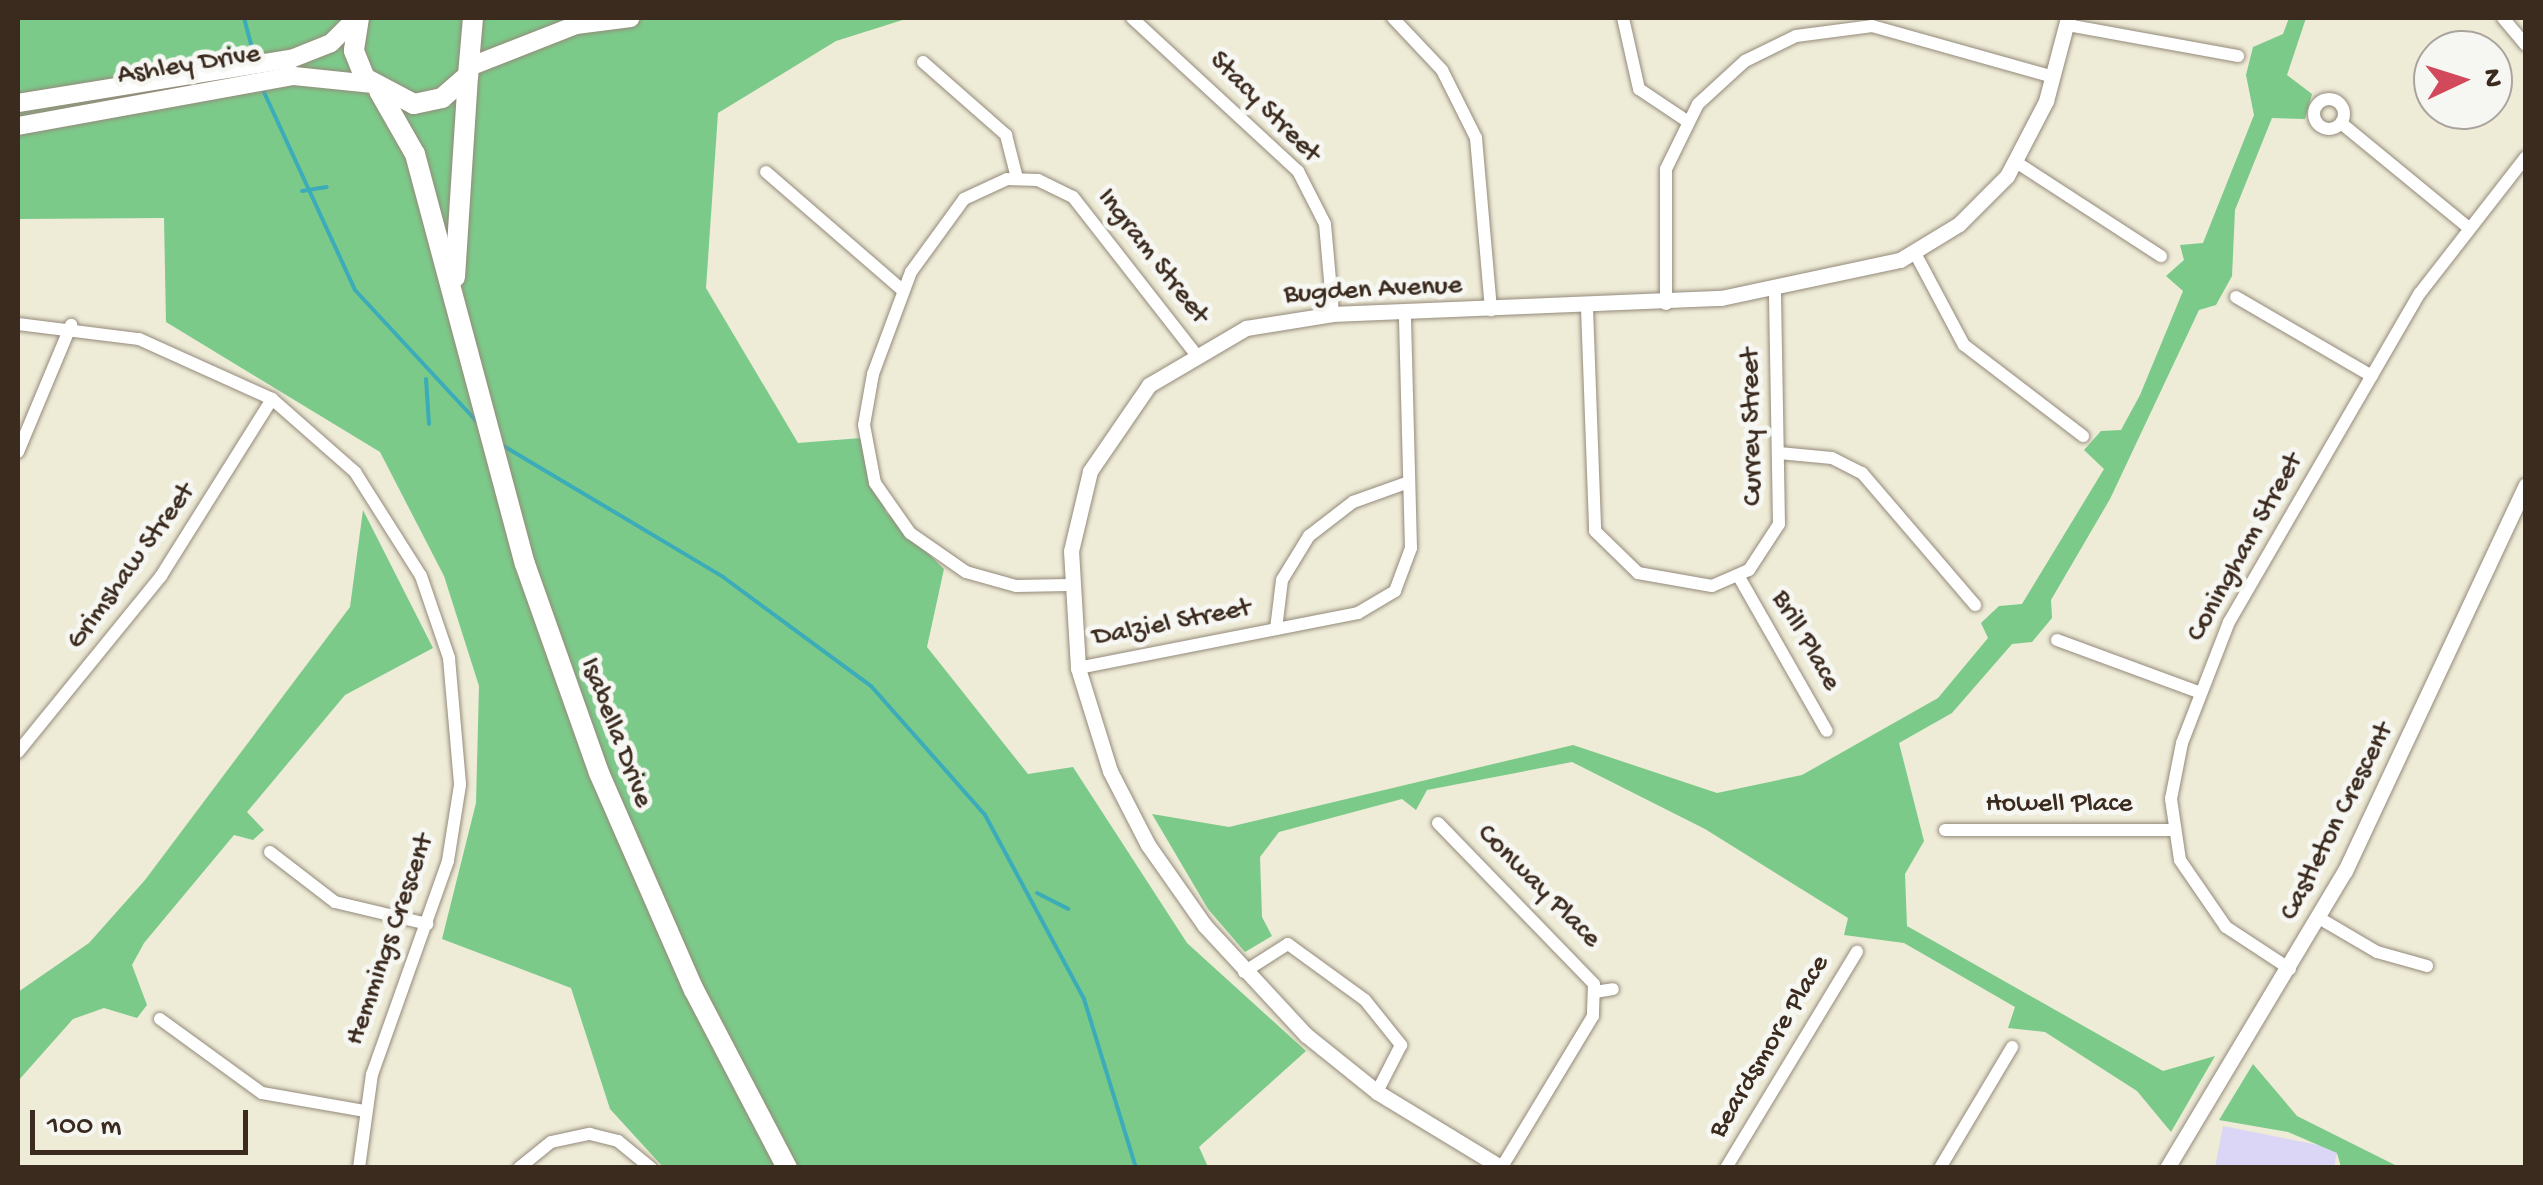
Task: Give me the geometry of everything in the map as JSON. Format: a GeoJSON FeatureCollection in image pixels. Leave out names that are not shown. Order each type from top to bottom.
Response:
{"type":"FeatureCollection","features":[{"type":"Feature","properties":{"kind":"main road","name":"Ashley Drive"},"geometry":{"type":"LineString","coordinates":[[292,68],[331,44],[357,18]]}},
{"type":"Feature","properties":{"kind":"main road","name":"Isabella Drive"},"geometry":{"type":"LineString","coordinates":[[357,18],[354,52],[415,154],[504,492],[645,884],[787,1168]]}},
{"type":"Feature","properties":{"kind":"main road","name":"Isabella Drive"},"geometry":{"type":"LineString","coordinates":[[454,294],[473,18]]}},
{"type":"Feature","properties":{"kind":"main road"},"geometry":{"type":"LineString","coordinates":[[375,87],[429,102],[471,70],[576,25],[631,18]]}},
{"type":"Feature","properties":{"kind":"main road","name":"Ashley Drive"},"geometry":{"type":"LineString","coordinates":[[18,104],[292,68],[375,87]]}},
{"type":"Feature","properties":{"kind":"main road","name":"Ashley Drive"},"geometry":{"type":"LineString","coordinates":[[18,126],[208,80]]}},
{"type":"Feature","properties":{"kind":"street","name":"Stacy Street"},"geometry":{"type":"LineString","coordinates":[[1132,18],[1298,171],[1325,224],[1333,314]]}},
{"type":"Feature","properties":{"kind":"street"},"geometry":{"type":"LineString","coordinates":[[1393,18],[1442,70],[1476,138],[1491,310]]}},
{"type":"Feature","properties":{"kind":"street"},"geometry":{"type":"LineString","coordinates":[[1623,18],[1639,89],[1686,121]]}},
{"type":"Feature","properties":{"kind":"street"},"geometry":{"type":"LineString","coordinates":[[2503,18],[2526,45]]}},
{"type":"Feature","properties":{"kind":"street","name":"Bugden Avenue"},"geometry":{"type":"LineString","coordinates":[[1502,1168],[1376,1092],[1244,972],[1162,867],[1110,771],[1078,668],[1069,585],[1074,520],[1106,442],[1149,386],[1194,352],[1246,328],[1333,314],[1666,304],[1775,290],[1914,253],[1970,214],[2016,162],[2054,78],[2067,21]]}},
{"type":"Feature","properties":{"kind":"street"},"geometry":{"type":"LineString","coordinates":[[2067,21],[2238,56]]}},
{"type":"Feature","properties":{"kind":"street"},"geometry":{"type":"LineString","coordinates":[[1666,304],[1660,202],[1686,121],[1745,61],[1829,22],[1913,34],[2054,78]]}},
{"type":"Feature","properties":{"kind":"street"},"geometry":{"type":"LineString","coordinates":[[923,62],[1006,135],[1018,178],[964,199],[902,290],[864,426],[875,483],[910,533],[966,572],[1069,585]]}},
{"type":"Feature","properties":{"kind":"street"},"geometry":{"type":"LineString","coordinates":[[2341,123],[2465,226]]}},
{"type":"Feature","properties":{"kind":"street","name":"Coningham Street"},"geometry":{"type":"LineString","coordinates":[[2290,969],[2203,902],[2173,830],[2176,769],[2198,692],[2372,376],[2465,226],[2526,157]]}},
{"type":"Feature","properties":{"kind":"street"},"geometry":{"type":"LineString","coordinates":[[2016,162],[2161,256]]}},
{"type":"Feature","properties":{"kind":"street"},"geometry":{"type":"LineString","coordinates":[[766,172],[902,290]]}},
{"type":"Feature","properties":{"kind":"street","name":"Ingram Street"},"geometry":{"type":"LineString","coordinates":[[1018,178],[1073,197],[1194,352]]}},
{"type":"Feature","properties":{"kind":"street"},"geometry":{"type":"LineString","coordinates":[[1914,253],[1964,346],[2083,436]]}},
{"type":"Feature","properties":{"kind":"street","name":"Currey Street"},"geometry":{"type":"LineString","coordinates":[[1739,576],[1779,524],[1775,290]]}},
{"type":"Feature","properties":{"kind":"street"},"geometry":{"type":"LineString","coordinates":[[2236,297],[2372,376]]}},
{"type":"Feature","properties":{"kind":"street"},"geometry":{"type":"LineString","coordinates":[[1586,308],[1592,512],[1604,548],[1674,584],[1739,576]]}},
{"type":"Feature","properties":{"kind":"street","name":"Dalziel Street"},"geometry":{"type":"LineString","coordinates":[[1078,668],[1358,613],[1395,592],[1410,566],[1405,312]]}},
{"type":"Feature","properties":{"kind":"street","name":"Hemmings Crescent"},"geometry":{"type":"LineString","coordinates":[[18,324],[72,325],[178,352],[272,399],[354,472],[422,576],[450,658],[461,760],[454,836],[365,1112],[359,1168]]}},
{"type":"Feature","properties":{"kind":"street"},"geometry":{"type":"LineString","coordinates":[[18,452],[72,325]]}},
{"type":"Feature","properties":{"kind":"street","name":"Grimshaw Street"},"geometry":{"type":"LineString","coordinates":[[18,752],[162,576],[272,399]]}},
{"type":"Feature","properties":{"kind":"street"},"geometry":{"type":"LineString","coordinates":[[1779,453],[1832,458],[1862,473],[1975,605]]}},
{"type":"Feature","properties":{"kind":"street","name":"Dalziel Street"},"geometry":{"type":"LineString","coordinates":[[1276,629],[1282,580],[1309,536],[1354,502],[1409,482]]}},
{"type":"Feature","properties":{"kind":"street","name":"Castleton Crescent"},"geometry":{"type":"LineString","coordinates":[[2167,1168],[2220,1088],[2318,918],[2526,485]]}},
{"type":"Feature","properties":{"kind":"street","name":"Brill Place"},"geometry":{"type":"LineString","coordinates":[[1739,576],[1827,731]]}},
{"type":"Feature","properties":{"kind":"street"},"geometry":{"type":"LineString","coordinates":[[2058,640],[2198,692]]}},
{"type":"Feature","properties":{"kind":"street","name":"Conway Place"},"geometry":{"type":"LineString","coordinates":[[1438,823],[1587,969],[1595,992],[1589,1024],[1502,1168]]}},
{"type":"Feature","properties":{"kind":"street","name":"Howell Place"},"geometry":{"type":"LineString","coordinates":[[1945,830],[2173,830]]}},
{"type":"Feature","properties":{"kind":"street"},"geometry":{"type":"LineString","coordinates":[[270,852],[335,902],[427,924]]}},
{"type":"Feature","properties":{"kind":"street"},"geometry":{"type":"LineString","coordinates":[[2318,918],[2377,952],[2427,966]]}},
{"type":"Feature","properties":{"kind":"street"},"geometry":{"type":"LineString","coordinates":[[1244,972],[1288,944],[1365,1000],[1401,1046],[1376,1092]]}},
{"type":"Feature","properties":{"kind":"street","name":"Beardsmore Place"},"geometry":{"type":"LineString","coordinates":[[1726,1168],[1857,952]]}},
{"type":"Feature","properties":{"kind":"street","name":"Conway Place"},"geometry":{"type":"LineString","coordinates":[[1595,992],[1613,989]]}},
{"type":"Feature","properties":{"kind":"street"},"geometry":{"type":"LineString","coordinates":[[160,1018],[262,1093],[365,1112]]}},
{"type":"Feature","properties":{"kind":"street"},"geometry":{"type":"LineString","coordinates":[[1940,1168],[2012,1048]]}},
{"type":"Feature","properties":{"kind":"street"},"geometry":{"type":"LineString","coordinates":[[519,1168],[551,1142],[590,1134],[618,1141],[652,1168]]}},
{"type":"Feature","properties":{"kind":"shaded area"},"geometry":{"type":"Polygon","coordinates":[[[2223,1126],[2338,1149],[2334,1167],[2215,1168],[2223,1126]]]}},
{"type":"Feature","properties":{"kind":"green space"},"geometry":{"type":"Polygon","coordinates":[[[18,18],[909,18],[836,41],[718,113],[706,288],[798,443],[861,438],[886,512],[944,569],[927,647],[1028,774],[1073,767],[1187,943],[1306,1051],[1199,1147],[1208,1167],[663,1167],[610,1109],[571,988],[442,939],[476,803],[479,686],[444,576],[380,452],[166,322],[164,218],[18,219],[18,18]]]}},
{"type":"Feature","properties":{"kind":"green space"},"geometry":{"type":"Polygon","coordinates":[[[2289,18],[2306,18],[2287,75],[2312,94],[2305,119],[2272,118],[2235,210],[2232,276],[2216,305],[2199,310],[2110,499],[2051,600],[2052,618],[2032,642],[2012,644],[1952,713],[1899,743],[1924,841],[1905,874],[1907,926],[2163,1071],[2215,1056],[2171,1132],[2137,1091],[2045,1032],[2008,1028],[2015,1007],[1904,943],[1844,935],[1848,918],[1705,829],[1572,762],[1427,790],[1416,810],[1402,799],[1279,832],[1260,857],[1262,917],[1272,936],[1245,952],[1208,909],[1152,814],[1229,827],[1573,745],[1717,793],[1802,775],[1938,698],[1988,638],[1981,623],[1999,606],[2022,604],[2104,469],[2084,450],[2101,431],[2121,430],[2140,395],[2183,291],[2166,276],[2184,260],[2180,245],[2203,243],[2254,115],[2246,75],[2253,47],[2283,34],[2289,18]]]}},
{"type":"Feature","properties":{"kind":"green space"},"geometry":{"type":"Polygon","coordinates":[[[363,510],[433,648],[345,695],[247,812],[264,830],[253,840],[234,835],[144,943],[132,965],[147,1005],[137,1018],[104,1008],[73,1019],[18,1081],[18,992],[89,943],[145,880],[350,607],[363,510]]]}},
{"type":"Feature","properties":{"kind":"green space"},"geometry":{"type":"Polygon","coordinates":[[[2253,1064],[2297,1116],[2399,1167],[2341,1167],[2337,1153],[2288,1132],[2219,1120],[2253,1064]]]}},
{"type":"Feature","properties":{"kind":"waterway"},"geometry":{"type":"LineString","coordinates":[[244,18],[254,56]]}},
{"type":"Feature","properties":{"kind":"waterway"},"geometry":{"type":"LineString","coordinates":[[263,90],[355,290],[480,425]]}},
{"type":"Feature","properties":{"kind":"waterway"},"geometry":{"type":"LineString","coordinates":[[302,191],[327,187]]}},
{"type":"Feature","properties":{"kind":"waterway"},"geometry":{"type":"LineString","coordinates":[[426,379],[429,424]]}},
{"type":"Feature","properties":{"kind":"waterway"},"geometry":{"type":"LineString","coordinates":[[502,445],[723,577],[871,686],[985,815],[1084,999],[1136,1168]]}},
{"type":"Feature","properties":{"kind":"waterway"},"geometry":{"type":"LineString","coordinates":[[1037,893],[1068,909]]}}]}
